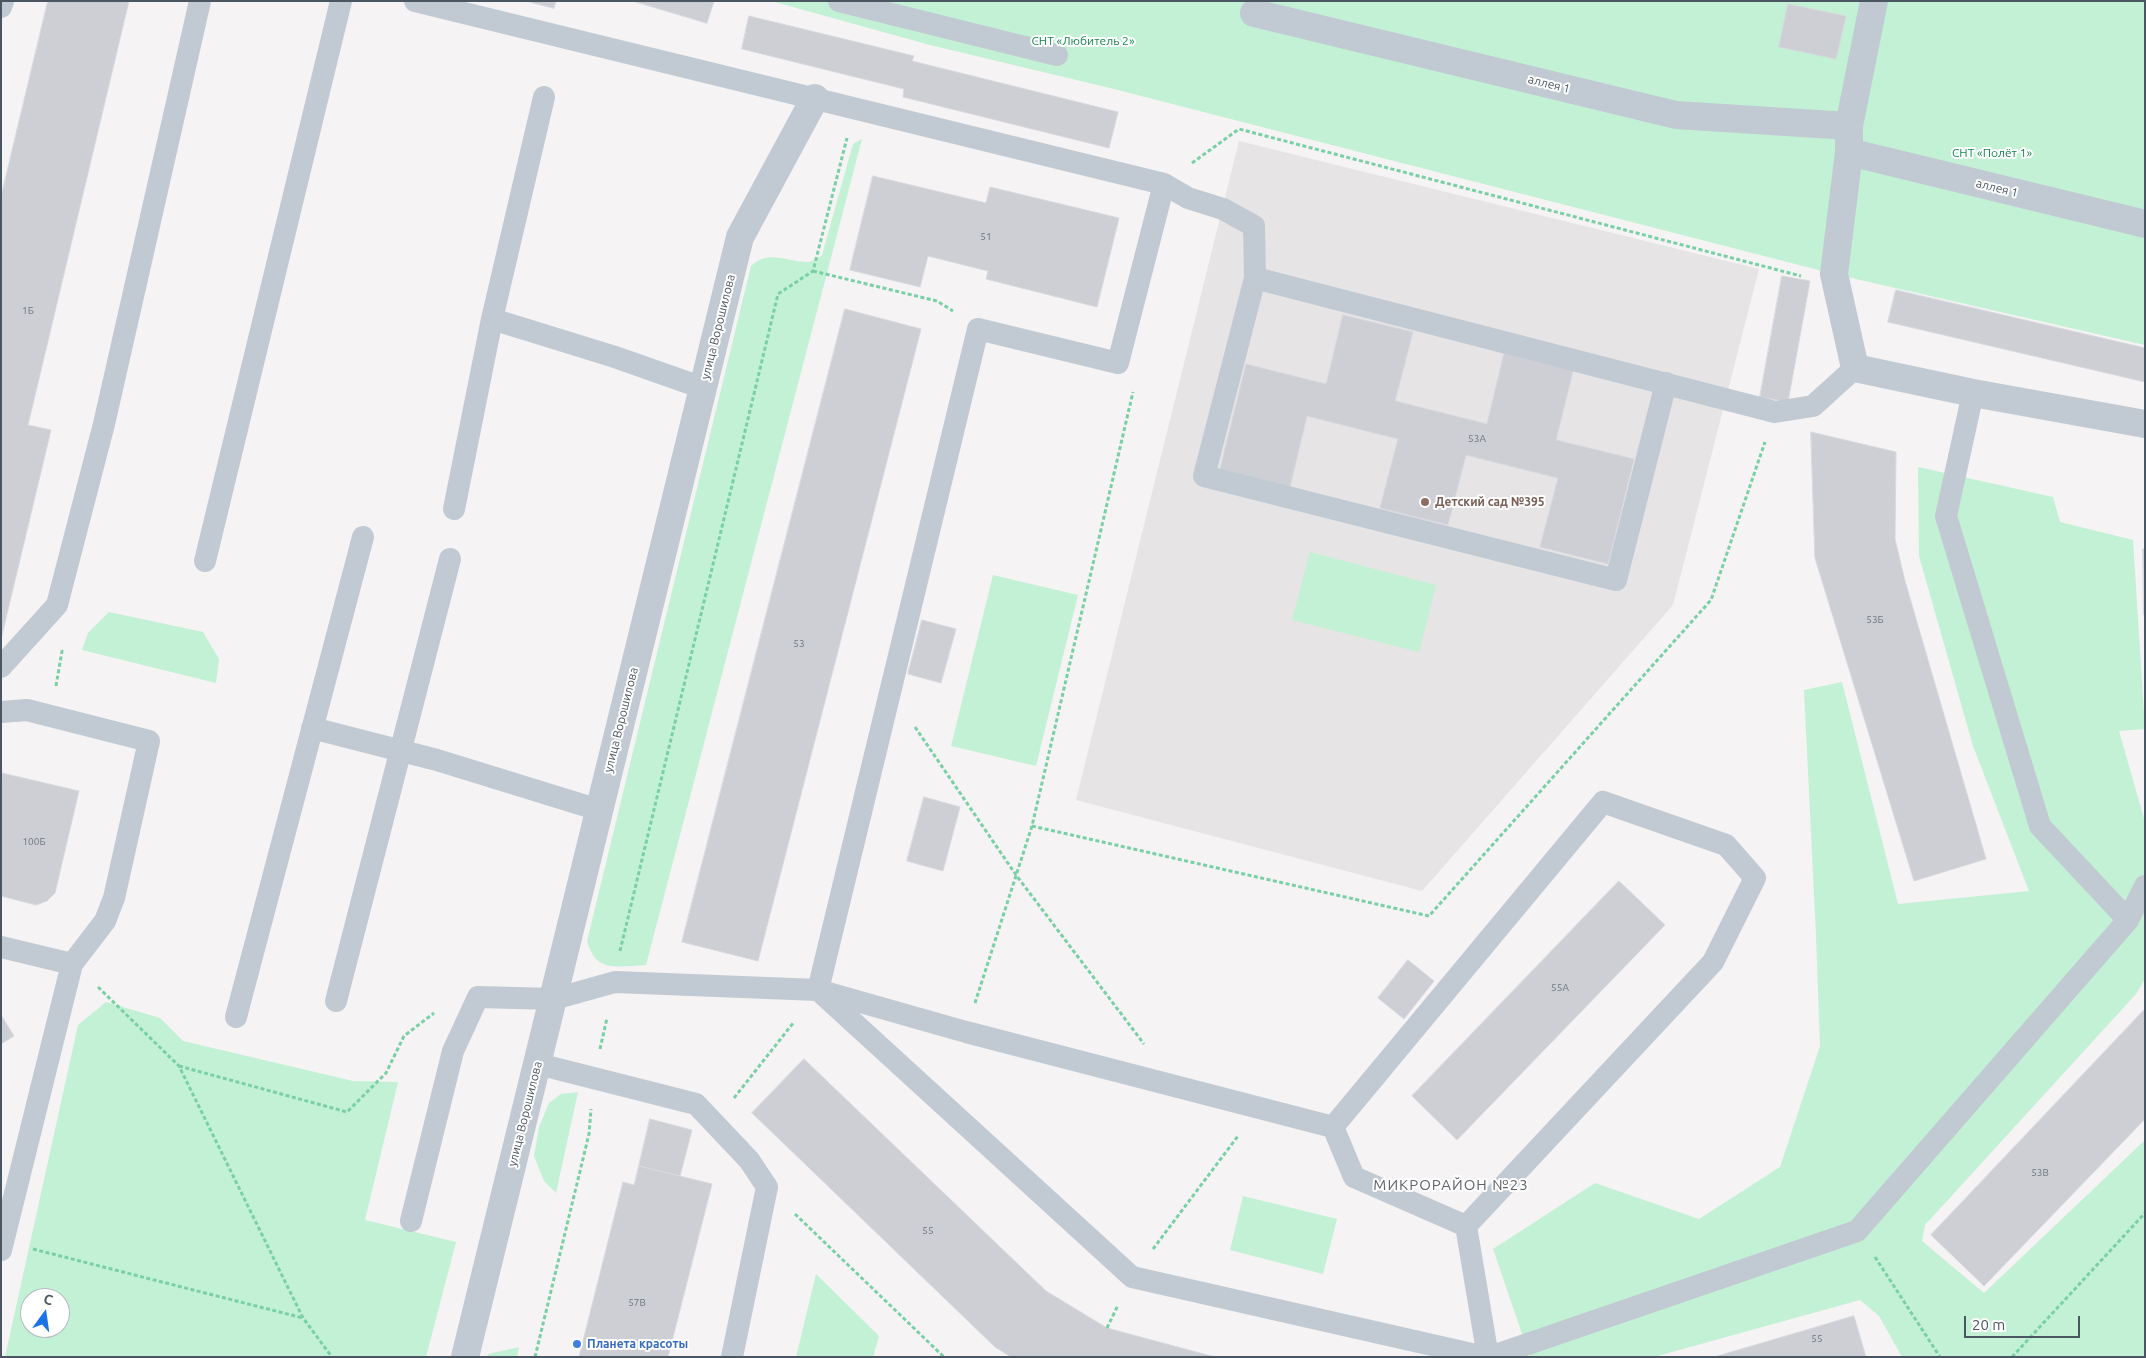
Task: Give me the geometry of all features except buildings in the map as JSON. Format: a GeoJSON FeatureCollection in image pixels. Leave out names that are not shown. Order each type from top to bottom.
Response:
{"type":"FeatureCollection","features":[{"type":"Feature","properties":{"kind":"street"},"geometry":{"type":"LineString","coordinates":[[1874,1],[1849,139],[1834,274],[1855,368],[1973,393],[2145,424]]}},
{"type":"Feature","properties":{"kind":"street","name":"аллея 1"},"geometry":{"type":"LineString","coordinates":[[1254,13],[1676,115],[1849,139],[2145,224]]}},
{"type":"Feature","properties":{"kind":"street","name":"улица Ворошилова"},"geometry":{"type":"LineString","coordinates":[[465,1357],[740,238],[815,98]]}},
{"type":"Feature","properties":{"kind":"lane"},"geometry":{"type":"LineString","coordinates":[[1,7],[3,1]]}},
{"type":"Feature","properties":{"kind":"lane"},"geometry":{"type":"LineString","coordinates":[[1,667],[57,605],[104,424],[200,1]]}},
{"type":"Feature","properties":{"kind":"lane"},"geometry":{"type":"LineString","coordinates":[[205,561],[341,1]]}},
{"type":"Feature","properties":{"kind":"lane"},"geometry":{"type":"LineString","coordinates":[[415,1],[1164,184],[1188,198],[1223,209],[1254,226],[1255,278],[1204,476],[1616,580],[1666,383]]}},
{"type":"Feature","properties":{"kind":"lane"},"geometry":{"type":"LineString","coordinates":[[839,1],[1056,55]]}},
{"type":"Feature","properties":{"kind":"lane"},"geometry":{"type":"LineString","coordinates":[[454,509],[492,319],[544,97]]}},
{"type":"Feature","properties":{"kind":"lane"},"geometry":{"type":"LineString","coordinates":[[818,990],[978,329],[1118,363],[1164,184]]}},
{"type":"Feature","properties":{"kind":"lane"},"geometry":{"type":"LineString","coordinates":[[1255,278],[1775,412],[1813,406],[1855,368]]}},
{"type":"Feature","properties":{"kind":"lane"},"geometry":{"type":"LineString","coordinates":[[492,319],[615,357],[703,388]]}},
{"type":"Feature","properties":{"kind":"lane"},"geometry":{"type":"LineString","coordinates":[[1973,393],[1946,516],[2040,826],[2128,920]]}},
{"type":"Feature","properties":{"kind":"lane"},"geometry":{"type":"LineString","coordinates":[[236,1017],[362,537]]}},
{"type":"Feature","properties":{"kind":"lane"},"geometry":{"type":"LineString","coordinates":[[336,1001],[450,559]]}},
{"type":"Feature","properties":{"kind":"lane"},"geometry":{"type":"LineString","coordinates":[[1,712],[27,710],[149,741],[114,898],[105,921],[72,964],[2,1246]]}},
{"type":"Feature","properties":{"kind":"lane"},"geometry":{"type":"LineString","coordinates":[[312,728],[437,760],[599,810]]}},
{"type":"Feature","properties":{"kind":"lane"},"geometry":{"type":"LineString","coordinates":[[1333,1127],[1603,802],[1726,845],[1755,878],[1713,962],[1466,1226]]}},
{"type":"Feature","properties":{"kind":"lane"},"geometry":{"type":"LineString","coordinates":[[818,990],[1132,1277],[1488,1357],[1857,1231],[2128,920],[2145,886]]}},
{"type":"Feature","properties":{"kind":"lane"},"geometry":{"type":"LineString","coordinates":[[1,947],[72,964]]}},
{"type":"Feature","properties":{"kind":"lane"},"geometry":{"type":"LineString","coordinates":[[411,1221],[453,1052],[478,997],[554,999],[615,982],[818,990],[966,1032],[1333,1127]]}},
{"type":"Feature","properties":{"kind":"lane"},"geometry":{"type":"LineString","coordinates":[[538,1064],[696,1104],[749,1160],[767,1187],[732,1357]]}},
{"type":"Feature","properties":{"kind":"lane"},"geometry":{"type":"LineString","coordinates":[[1333,1127],[1354,1177],[1466,1226]]}},
{"type":"Feature","properties":{"kind":"lane"},"geometry":{"type":"LineString","coordinates":[[1466,1226],[1488,1357]]}},
{"type":"Feature","properties":{"kind":"path"},"geometry":{"type":"LineString","coordinates":[[1164,184],[1239,129],[1836,285]]}},
{"type":"Feature","properties":{"kind":"path"},"geometry":{"type":"LineString","coordinates":[[535,1357],[589,1134],[594,1078],[615,982],[618,957],[778,294],[813,271],[847,139],[851,136]]}},
{"type":"Feature","properties":{"kind":"path"},"geometry":{"type":"LineString","coordinates":[[813,271],[937,301],[978,329]]}},
{"type":"Feature","properties":{"kind":"path"},"geometry":{"type":"LineString","coordinates":[[966,1032],[1032,826],[1134,385]]}},
{"type":"Feature","properties":{"kind":"path"},"geometry":{"type":"LineString","coordinates":[[1032,826],[1429,916],[1711,600],[1775,412]]}},
{"type":"Feature","properties":{"kind":"path"},"geometry":{"type":"LineString","coordinates":[[50,716],[62,651],[57,648]]}},
{"type":"Feature","properties":{"kind":"path"},"geometry":{"type":"LineString","coordinates":[[890,692],[1016,875],[1177,1086]]}},
{"type":"Feature","properties":{"kind":"path"},"geometry":{"type":"LineString","coordinates":[[72,964],[179,1066],[303,1318],[332,1357]]}},
{"type":"Feature","properties":{"kind":"path"},"geometry":{"type":"LineString","coordinates":[[714,1124],[818,990]]}},
{"type":"Feature","properties":{"kind":"path"},"geometry":{"type":"LineString","coordinates":[[179,1066],[347,1112],[386,1073],[404,1036],[440,1008]]}},
{"type":"Feature","properties":{"kind":"path"},"geometry":{"type":"LineString","coordinates":[[1107,1328],[1132,1277],[1260,1108]]}},
{"type":"Feature","properties":{"kind":"path"},"geometry":{"type":"LineString","coordinates":[[767,1187],[944,1357]]}},
{"type":"Feature","properties":{"kind":"path"},"geometry":{"type":"LineString","coordinates":[[2012,1357],[2145,1213]]}},
{"type":"Feature","properties":{"kind":"path"},"geometry":{"type":"LineString","coordinates":[[1857,1231],[1940,1357]]}},
{"type":"Feature","properties":{"kind":"path"},"geometry":{"type":"LineString","coordinates":[[2,1246],[303,1318]]}},
{"type":"Feature","properties":{"kind":"shaded area","name":"Детский сад №395"},"geometry":{"type":"Polygon","coordinates":[[[1239,141],[1759,269],[1673,605],[1422,891],[1076,800],[1239,141]]]}},
{"type":"Feature","properties":{"kind":"green space","name":"СНТ «Полёт 1»"},"geometry":{"type":"Polygon","coordinates":[[[771,1],[2145,1],[2145,345],[1834,274],[1114,89],[930,45],[771,1]]]}},
{"type":"Feature","properties":{"kind":"green space"},"geometry":{"type":"Polygon","coordinates":[[[862,139],[646,965],[609,966],[596,959],[587,941],[751,266],[758,261],[771,257],[808,262],[822,255],[853,144],[862,139]]]}},
{"type":"Feature","properties":{"kind":"green space"},"geometry":{"type":"Polygon","coordinates":[[[1918,467],[2053,497],[2060,522],[2133,540],[2145,729],[2119,731],[2145,822],[2145,979],[2136,994],[1925,1225],[1922,1241],[1984,1293],[2145,1140],[2145,1357],[1902,1357],[1879,1316],[1860,1300],[1654,1357],[1530,1357],[1493,1249],[1595,1183],[1699,1219],[1780,1167],[1820,1046],[1804,690],[1842,682],[1898,904],[2029,891],[1973,746],[1919,556],[1918,467]]]}},
{"type":"Feature","properties":{"kind":"green space"},"geometry":{"type":"Polygon","coordinates":[[[1310,552],[1436,585],[1419,652],[1292,620],[1310,552]]]}},
{"type":"Feature","properties":{"kind":"green space"},"geometry":{"type":"Polygon","coordinates":[[[993,575],[1078,595],[1036,766],[951,746],[993,575]]]}},
{"type":"Feature","properties":{"kind":"green space"},"geometry":{"type":"Polygon","coordinates":[[[109,612],[203,632],[219,659],[216,683],[82,650],[88,633],[109,612]]]}},
{"type":"Feature","properties":{"kind":"green space"},"geometry":{"type":"Polygon","coordinates":[[[106,1002],[160,1018],[183,1041],[353,1081],[398,1082],[365,1220],[456,1242],[426,1357],[5,1357],[20,1289],[20,1338],[70,1338],[70,1288],[20,1288],[78,1025],[106,1002]]]}},
{"type":"Feature","properties":{"kind":"green space"},"geometry":{"type":"Polygon","coordinates":[[[578,1092],[556,1193],[544,1181],[534,1156],[539,1127],[549,1103],[561,1094],[578,1092]]]}},
{"type":"Feature","properties":{"kind":"green space"},"geometry":{"type":"Polygon","coordinates":[[[1243,1196],[1337,1219],[1323,1274],[1230,1250],[1243,1196]]]}},
{"type":"Feature","properties":{"kind":"green space"},"geometry":{"type":"Polygon","coordinates":[[[816,1274],[879,1336],[873,1357],[796,1357],[816,1274]]]}},
{"type":"Feature","properties":{"kind":"green space"},"geometry":{"type":"Polygon","coordinates":[[[519,1347],[517,1357],[488,1357],[488,1354],[519,1347]]]}},
{"type":"Feature","properties":{"kind":"place","name":"Детский сад №395"},"geometry":{"type":"Point","coordinates":[1425,502]}},
{"type":"Feature","properties":{"kind":"place","name":"Планета красоты"},"geometry":{"type":"Point","coordinates":[577,1344]}},
{"type":"Feature","properties":{"kind":"district","name":"МИКРОРАЙОН №23"},"geometry":{"type":"Point","coordinates":[1451,1185]}},
{"type":"Feature","properties":{"kind":"park label","name":"СНТ «Любитель 2»"},"geometry":{"type":"Point","coordinates":[1083,41]}}]}
